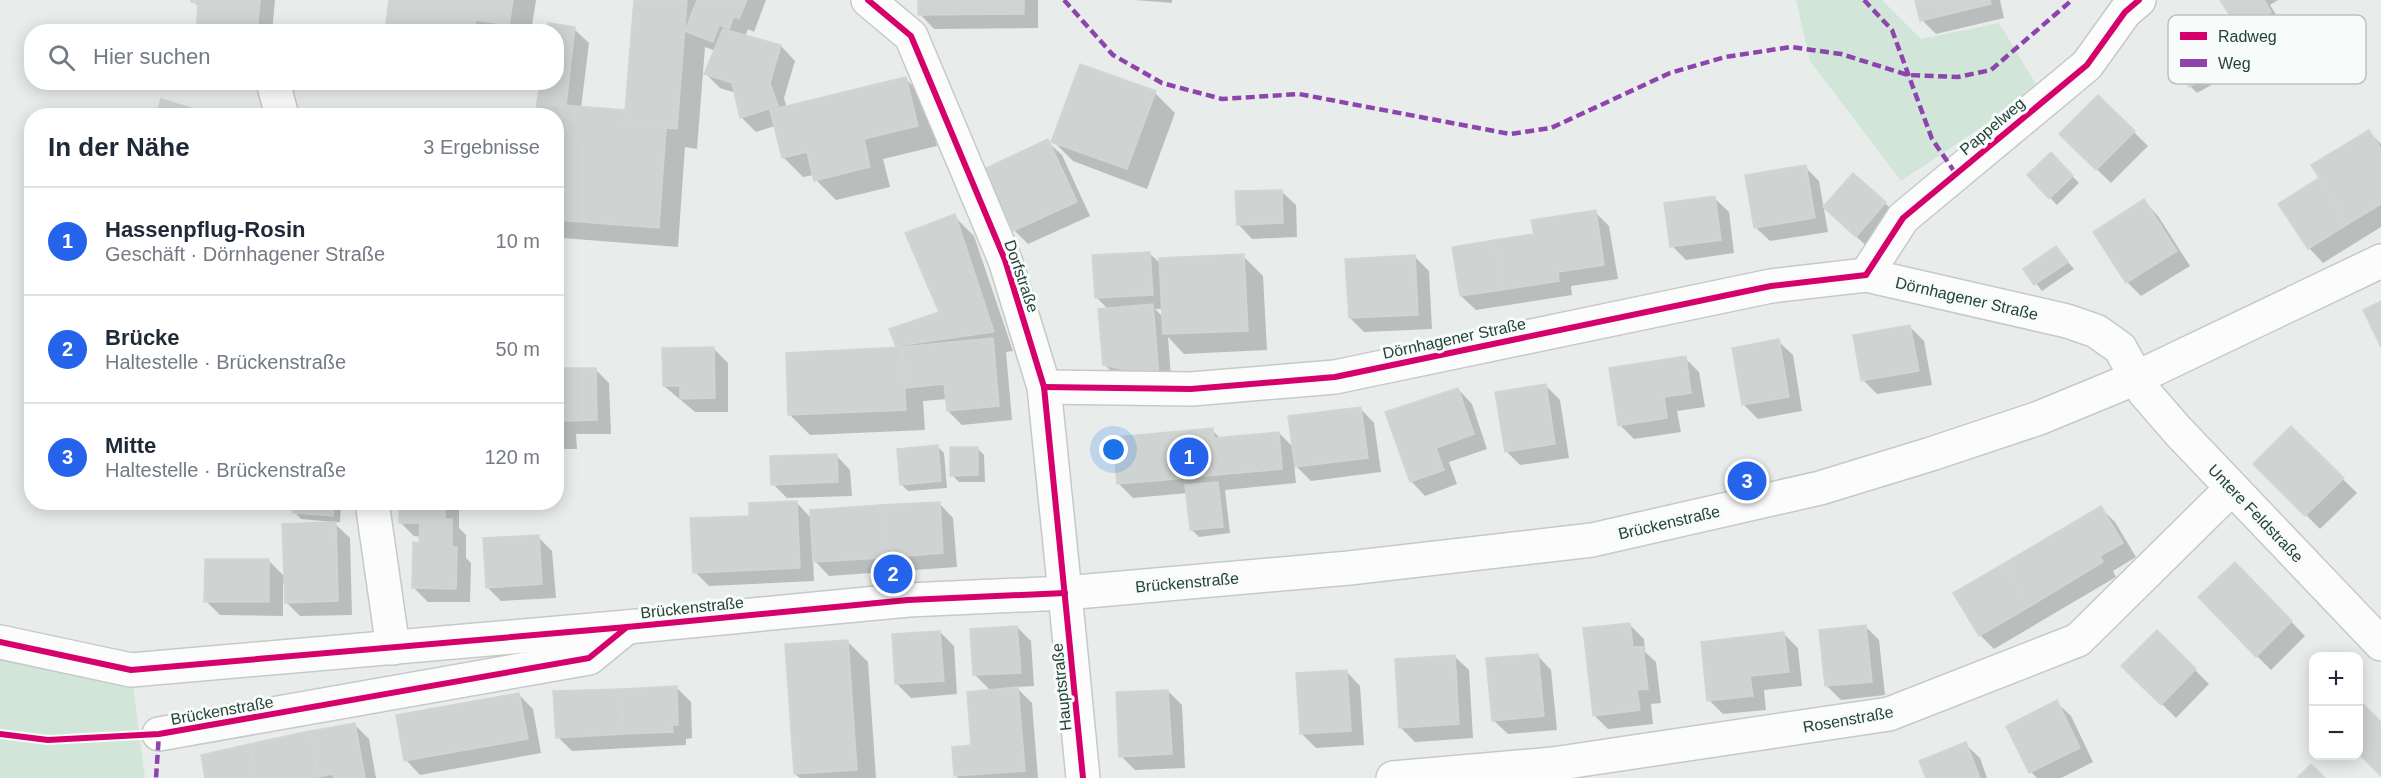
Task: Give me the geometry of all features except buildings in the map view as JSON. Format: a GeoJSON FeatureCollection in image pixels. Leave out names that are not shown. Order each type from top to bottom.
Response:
{"type":"FeatureCollection","features":[{"type":"Feature","properties":{"kind":"street","name":"Dorfstraße"},"geometry":{"type":"LineString","coordinates":[[868,0],[911,36],[1005,260],[1044,387],[1065,593]]}},
{"type":"Feature","properties":{"kind":"street","name":"Pappelweg"},"geometry":{"type":"LineString","coordinates":[[1866,275],[1903,218],[2087,65],[2128,4]]}},
{"type":"Feature","properties":{"kind":"street"},"geometry":{"type":"LineString","coordinates":[[275,90],[280,108]]}},
{"type":"Feature","properties":{"kind":"street"},"geometry":{"type":"LineString","coordinates":[[2136,378],[2381,261]]}},
{"type":"Feature","properties":{"kind":"street","name":"Dörnhagener Straße"},"geometry":{"type":"LineString","coordinates":[[1044,387],[1191,389],[1335,377],[1771,286],[1866,275],[2067,321],[2096,331],[2120,348],[2136,378]]}},
{"type":"Feature","properties":{"kind":"street","name":"Untere Feldstraße"},"geometry":{"type":"LineString","coordinates":[[2136,378],[2152,400],[2232,488],[2381,644]]}},
{"type":"Feature","properties":{"kind":"street","name":"Brückenstraße"},"geometry":{"type":"LineString","coordinates":[[159,734],[588,658],[627,627],[908,600],[1065,593],[1349,568],[1592,540],[1820,488],[2039,418],[2136,378]]}},
{"type":"Feature","properties":{"kind":"street","name":"Rosenstraße"},"geometry":{"type":"LineString","coordinates":[[1393,778],[1553,764],[1890,714],[2078,640],[2232,488]]}},
{"type":"Feature","properties":{"kind":"street"},"geometry":{"type":"LineString","coordinates":[[373,510],[393,648]]}},
{"type":"Feature","properties":{"kind":"street","name":"Hauptstraße"},"geometry":{"type":"LineString","coordinates":[[1065,593],[1083,778]]}},
{"type":"Feature","properties":{"kind":"street"},"geometry":{"type":"LineString","coordinates":[[0,642],[131,670],[627,627]]}},
{"type":"Feature","properties":{"kind":"green space"},"geometry":{"type":"Polygon","coordinates":[[[1796,0],[1882,0],[1921,39],[1999,23],[2039,89],[1901,181],[1810,61],[1796,0]]]}},
{"type":"Feature","properties":{"kind":"green space"},"geometry":{"type":"Polygon","coordinates":[[[0,643],[131,670],[145,778],[0,778],[0,643]]]}},
{"type":"Feature","properties":{"kind":"marked path"},"geometry":{"type":"LineString","coordinates":[[1064,0],[1113,55],[1162,83],[1222,99],[1299,94],[1510,134],[1551,128],[1670,73],[1725,57],[1791,47],[1841,54],[1908,75],[1958,77],[1991,70],[2072,0]]}},
{"type":"Feature","properties":{"kind":"marked path"},"geometry":{"type":"LineString","coordinates":[[1864,0],[1892,30],[1932,139],[1956,174]]}},
{"type":"Feature","properties":{"kind":"marked path"},"geometry":{"type":"LineString","coordinates":[[153,735],[159,734],[156,778]]}},
{"type":"Feature","properties":{"kind":"cycle path"},"geometry":{"type":"LineString","coordinates":[[868,0],[911,36],[1005,260],[1044,387],[1083,778]]}},
{"type":"Feature","properties":{"kind":"cycle path"},"geometry":{"type":"LineString","coordinates":[[1044,387],[1191,389],[1335,377],[1771,286],[1866,275],[1903,218],[2087,65],[2125,12],[2139,0]]}},
{"type":"Feature","properties":{"kind":"cycle path"},"geometry":{"type":"LineString","coordinates":[[0,642],[131,670],[908,600],[1065,593]]}},
{"type":"Feature","properties":{"kind":"cycle path"},"geometry":{"type":"LineString","coordinates":[[0,734],[48,740],[159,734],[589,658],[627,627]]}},
{"type":"Feature","properties":{"kind":"place","name":"Hassenpflug-Rosin"},"geometry":{"type":"Point","coordinates":[1189,457]}},
{"type":"Feature","properties":{"kind":"place","name":"Mitte"},"geometry":{"type":"Point","coordinates":[1747,481]}},
{"type":"Feature","properties":{"kind":"place","name":"Brücke"},"geometry":{"type":"Point","coordinates":[893,574]}}]}
